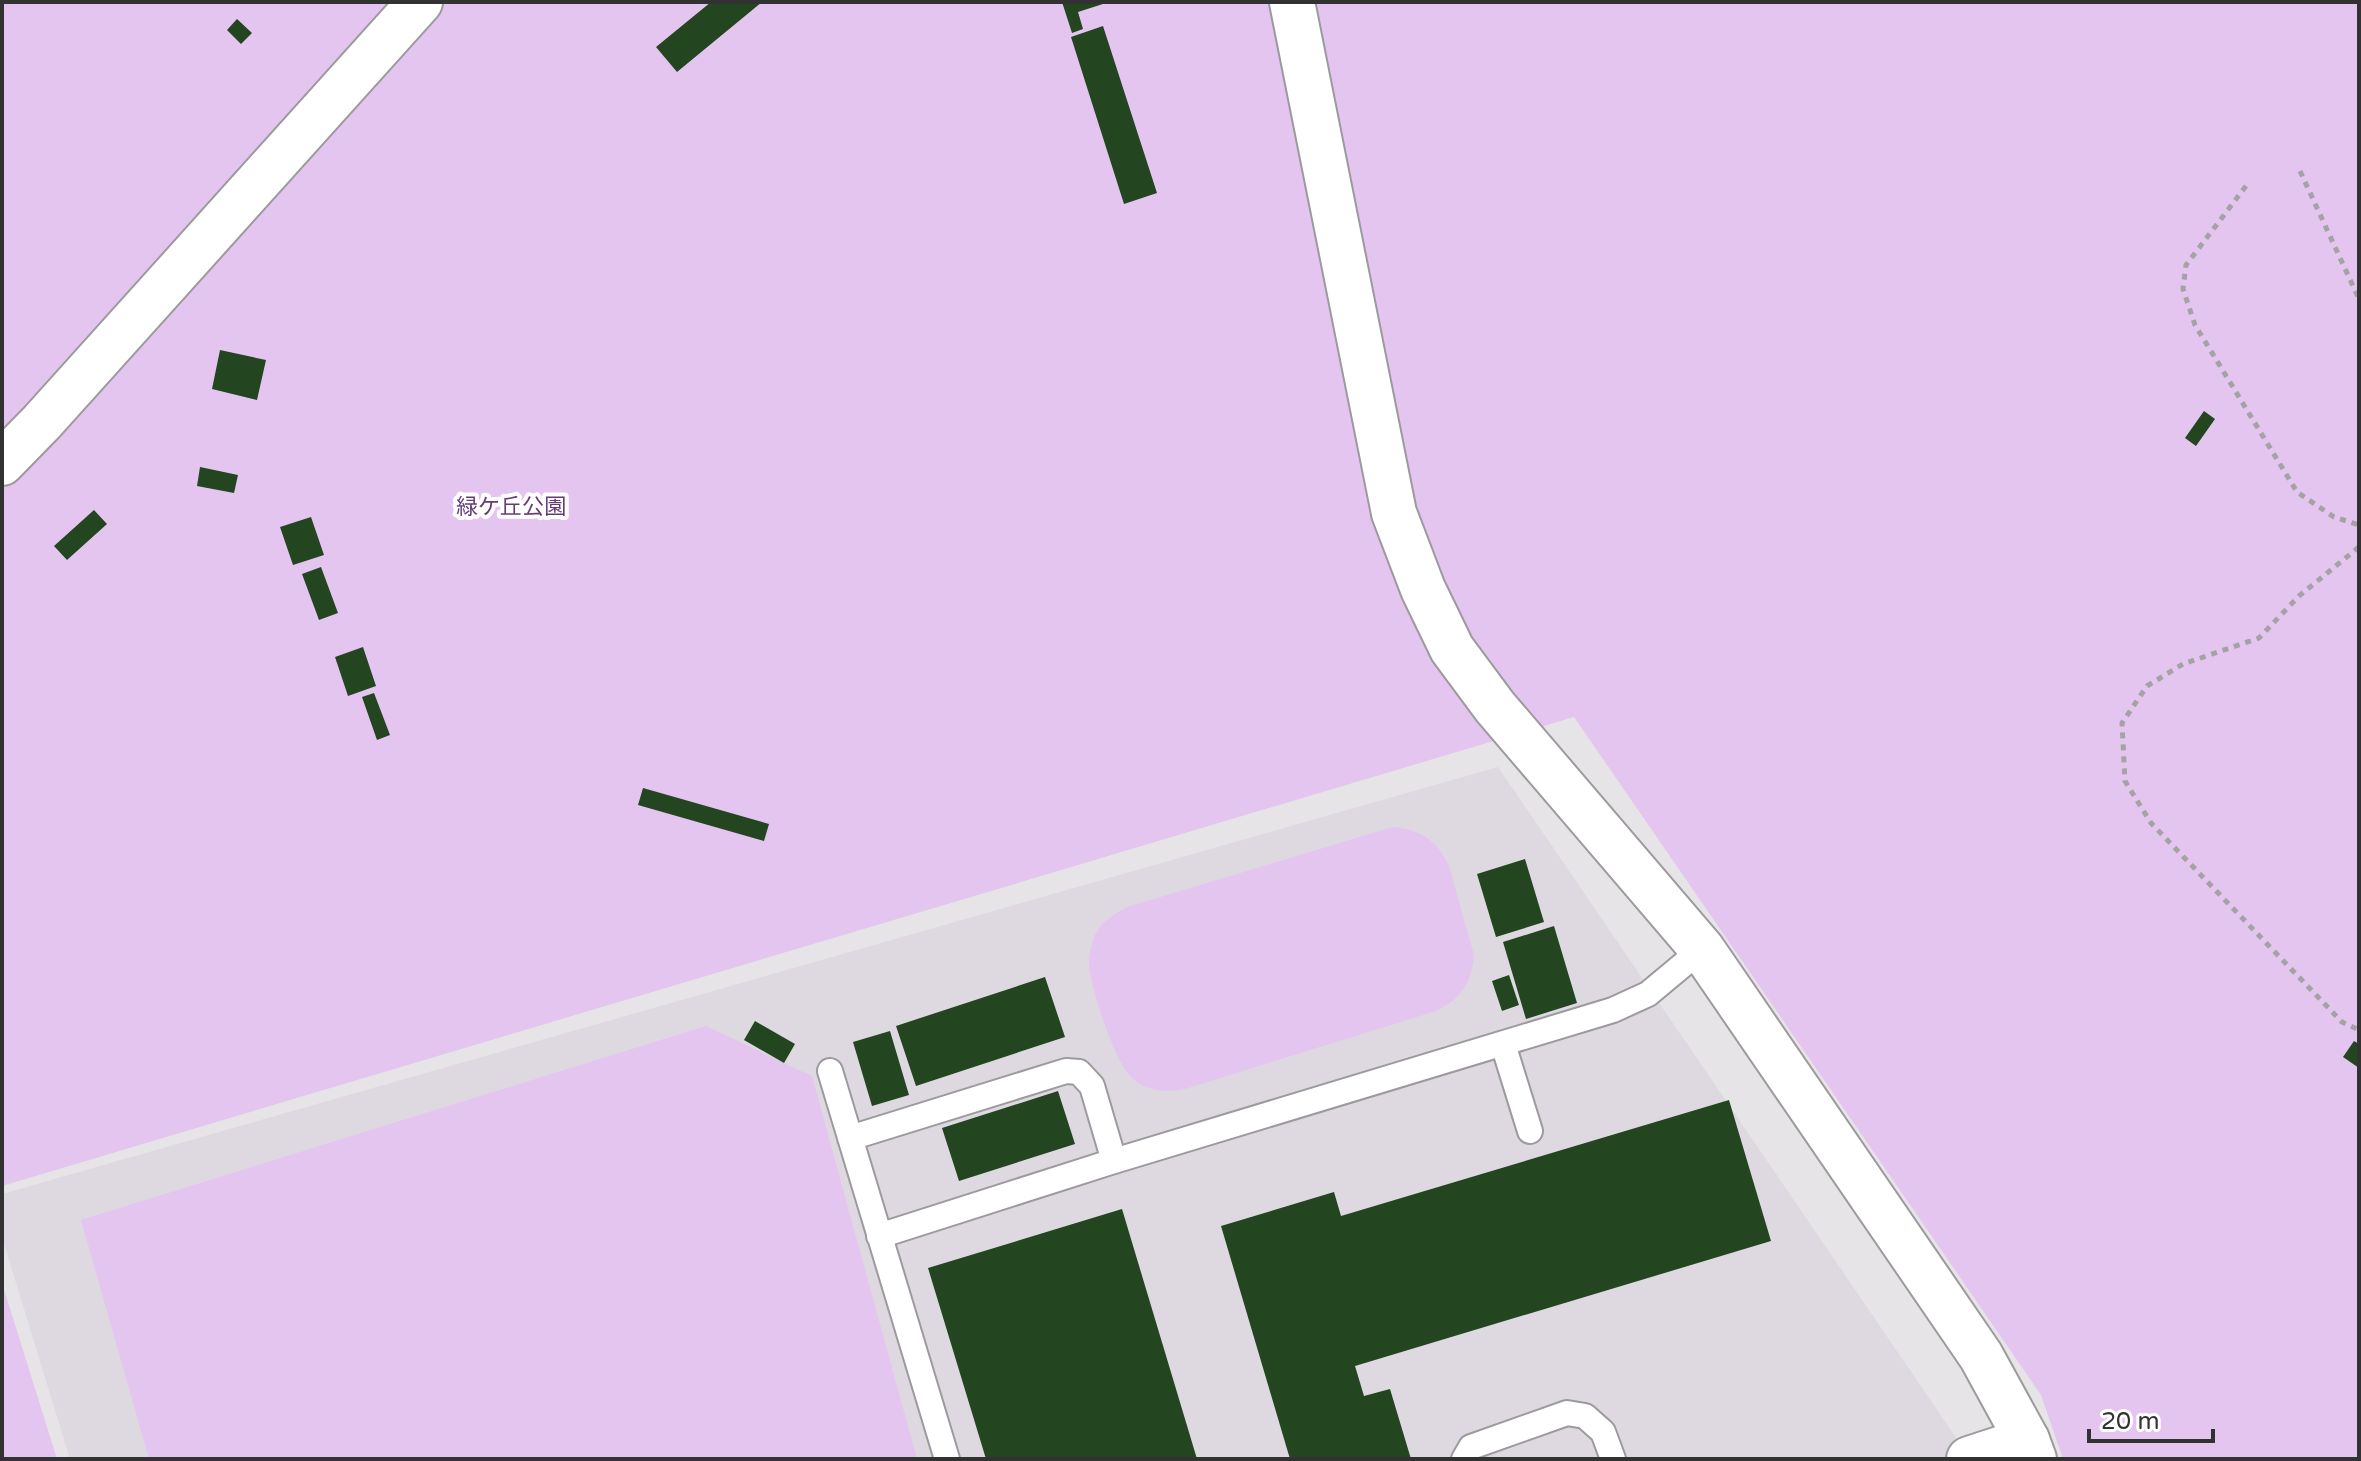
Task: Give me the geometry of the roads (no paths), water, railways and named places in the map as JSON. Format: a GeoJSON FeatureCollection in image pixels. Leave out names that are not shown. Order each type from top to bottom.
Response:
{"type":"FeatureCollection","features":[{"type":"Feature","properties":{"kind":"street"},"geometry":{"type":"LineString","coordinates":[[2,463],[420,2]]}},
{"type":"Feature","properties":{"kind":"street"},"geometry":{"type":"LineString","coordinates":[[1292,2],[1379,449],[1394,513],[1423,589],[1452,649],[1495,707],[1702,949],[1981,1356],[2030,1450],[1969,1459]]}},
{"type":"Feature","properties":{"kind":"lane"},"geometry":{"type":"LineString","coordinates":[[879,1236],[1114,1161],[1613,1010],[1648,994],[1702,949]]}},
{"type":"Feature","properties":{"kind":"lane"},"geometry":{"type":"LineString","coordinates":[[1503,1044],[1530,1131]]}},
{"type":"Feature","properties":{"kind":"lane"},"geometry":{"type":"LineString","coordinates":[[830,1071],[947,1459]]}},
{"type":"Feature","properties":{"kind":"lane"},"geometry":{"type":"LineString","coordinates":[[850,1138],[1066,1071],[1079,1072],[1092,1086],[1114,1161]]}},
{"type":"Feature","properties":{"kind":"lane"},"geometry":{"type":"LineString","coordinates":[[1464,1459],[1471,1447],[1567,1413],[1585,1416],[1603,1432],[1613,1459]]}},
{"type":"Feature","properties":{"kind":"park label","name":"緑ケ丘公園"},"geometry":{"type":"Point","coordinates":[511,507]}}]}
